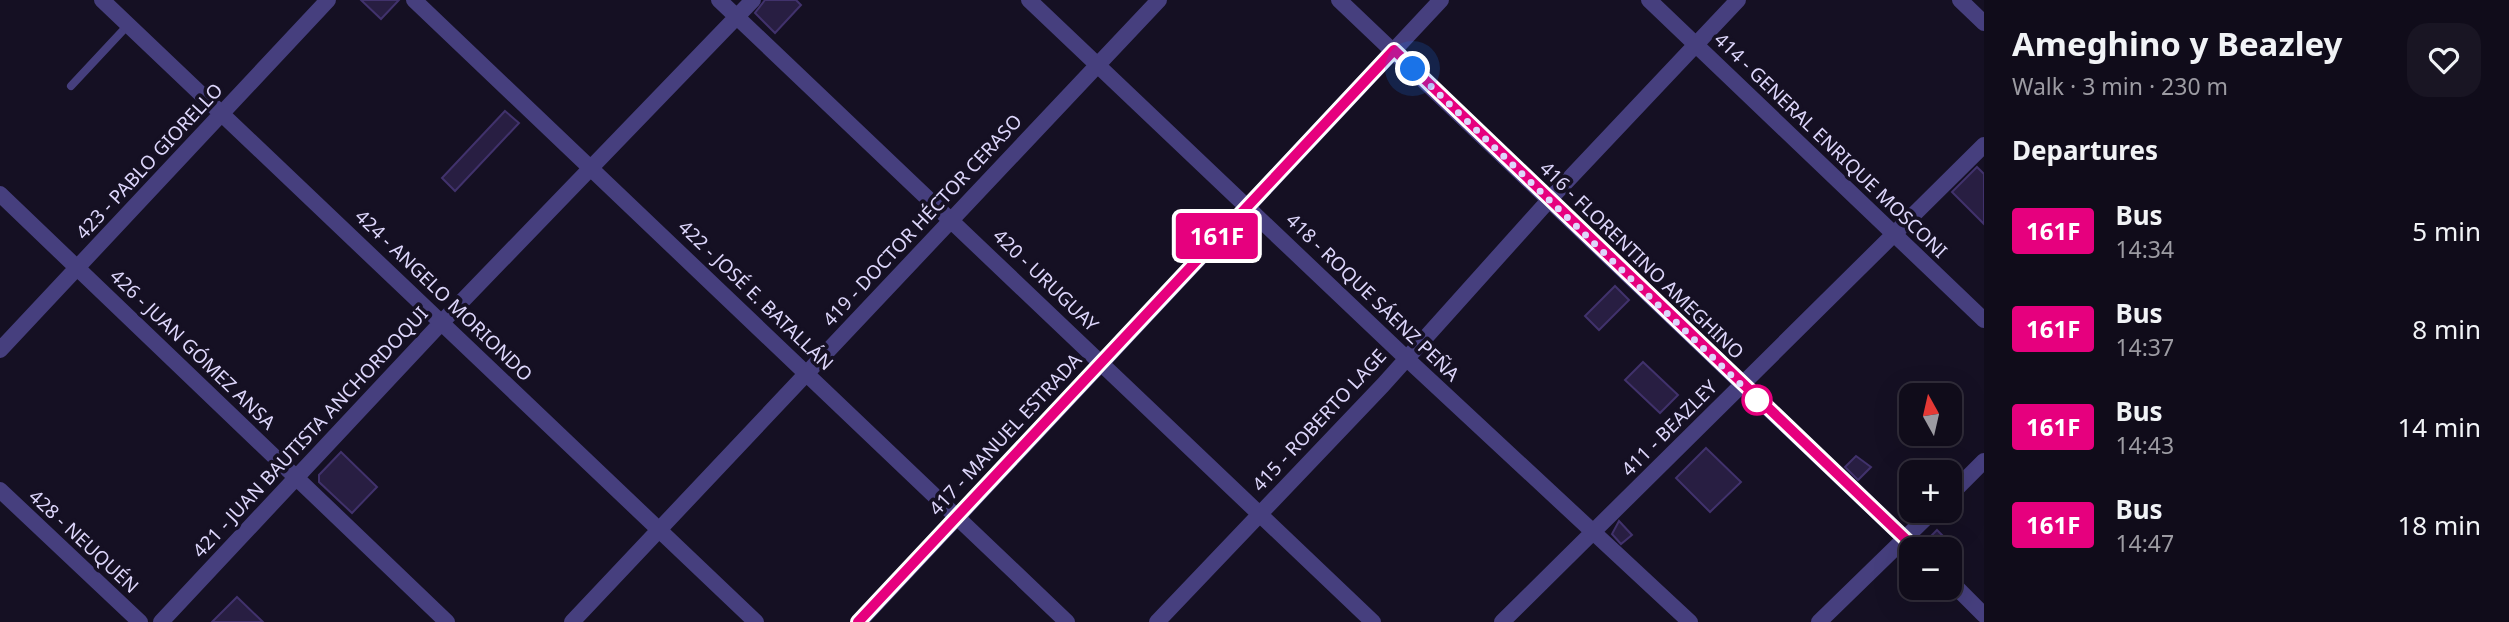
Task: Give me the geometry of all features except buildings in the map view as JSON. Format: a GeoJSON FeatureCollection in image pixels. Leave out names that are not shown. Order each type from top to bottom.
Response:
{"type":"FeatureCollection","features":[{"type":"Feature","properties":{"kind":"street","name":"424 - ANGELO MORIONDO"},"geometry":{"type":"LineString","coordinates":[[102,0],[756,622]]}},
{"type":"Feature","properties":{"kind":"street","name":"423 - PABLO GIORELLO"},"geometry":{"type":"LineString","coordinates":[[0,349],[328,0]]}},
{"type":"Feature","properties":{"kind":"street","name":"422 - JOSÉ E. BATALLÁN"},"geometry":{"type":"LineString","coordinates":[[414,0],[1067,622]]}},
{"type":"Feature","properties":{"kind":"street","name":"420 - URUGUAY"},"geometry":{"type":"LineString","coordinates":[[719,0],[1373,622]]}},
{"type":"Feature","properties":{"kind":"street","name":"421 - JUAN BAUTISTA ANCHORDOQUI"},"geometry":{"type":"LineString","coordinates":[[161,622],[442,322],[593,170],[753,0]]}},
{"type":"Feature","properties":{"kind":"street","name":"418 - ROQUE SÁENZ PEÑA"},"geometry":{"type":"LineString","coordinates":[[1029,0],[1406,358],[1690,622]]}},
{"type":"Feature","properties":{"kind":"street","name":"419 - DOCTOR HÉCTOR CERASO"},"geometry":{"type":"LineString","coordinates":[[572,622],[1159,0]]}},
{"type":"Feature","properties":{"kind":"street","name":"416 - FLORENTINO AMEGHINO"},"geometry":{"type":"LineString","coordinates":[[1339,0],[1904,537]]}},
{"type":"Feature","properties":{"kind":"street","name":"417 - MANUEL ESTRADA"},"geometry":{"type":"LineString","coordinates":[[859,622],[1246,205],[1441,0]]}},
{"type":"Feature","properties":{"kind":"street","name":"414 - GENERAL ENRIQUE MOSCONI"},"geometry":{"type":"LineString","coordinates":[[1649,0],[1984,320]]}},
{"type":"Feature","properties":{"kind":"street","name":"415 - ROBERTO LAGE"},"geometry":{"type":"LineString","coordinates":[[1157,622],[1738,0]]}},
{"type":"Feature","properties":{"kind":"street"},"geometry":{"type":"LineString","coordinates":[[1960,0],[1984,23]]}},
{"type":"Feature","properties":{"kind":"street","name":"411 - BEAZLEY"},"geometry":{"type":"LineString","coordinates":[[1502,622],[1984,145]]}},
{"type":"Feature","properties":{"kind":"street","name":"426 - JUAN GÓMEZ ANSA"},"geometry":{"type":"LineString","coordinates":[[0,194],[447,622]]}},
{"type":"Feature","properties":{"kind":"street"},"geometry":{"type":"LineString","coordinates":[[1962,483],[1984,461]]}},
{"type":"Feature","properties":{"kind":"street","name":"428 - NEUQUÉN"},"geometry":{"type":"LineString","coordinates":[[0,490],[140,622]]}},
{"type":"Feature","properties":{"kind":"street"},"geometry":{"type":"LineString","coordinates":[[1819,622],[1899,554]]}},
{"type":"Feature","properties":{"kind":"street"},"geometry":{"type":"LineString","coordinates":[[1962,593],[1984,615]]}},
{"type":"Feature","properties":{"kind":"lane"},"geometry":{"type":"LineString","coordinates":[[71,86],[128,25]]}},
{"type":"Feature","properties":{"kind":"bus line","name":"161F"},"geometry":{"type":"LineString","coordinates":[[858,622],[1394,50],[1903,537]]}},
{"type":"Feature","properties":{"kind":"route"},"geometry":{"type":"LineString","coordinates":[[1413,69],[1757,400]]}}]}
